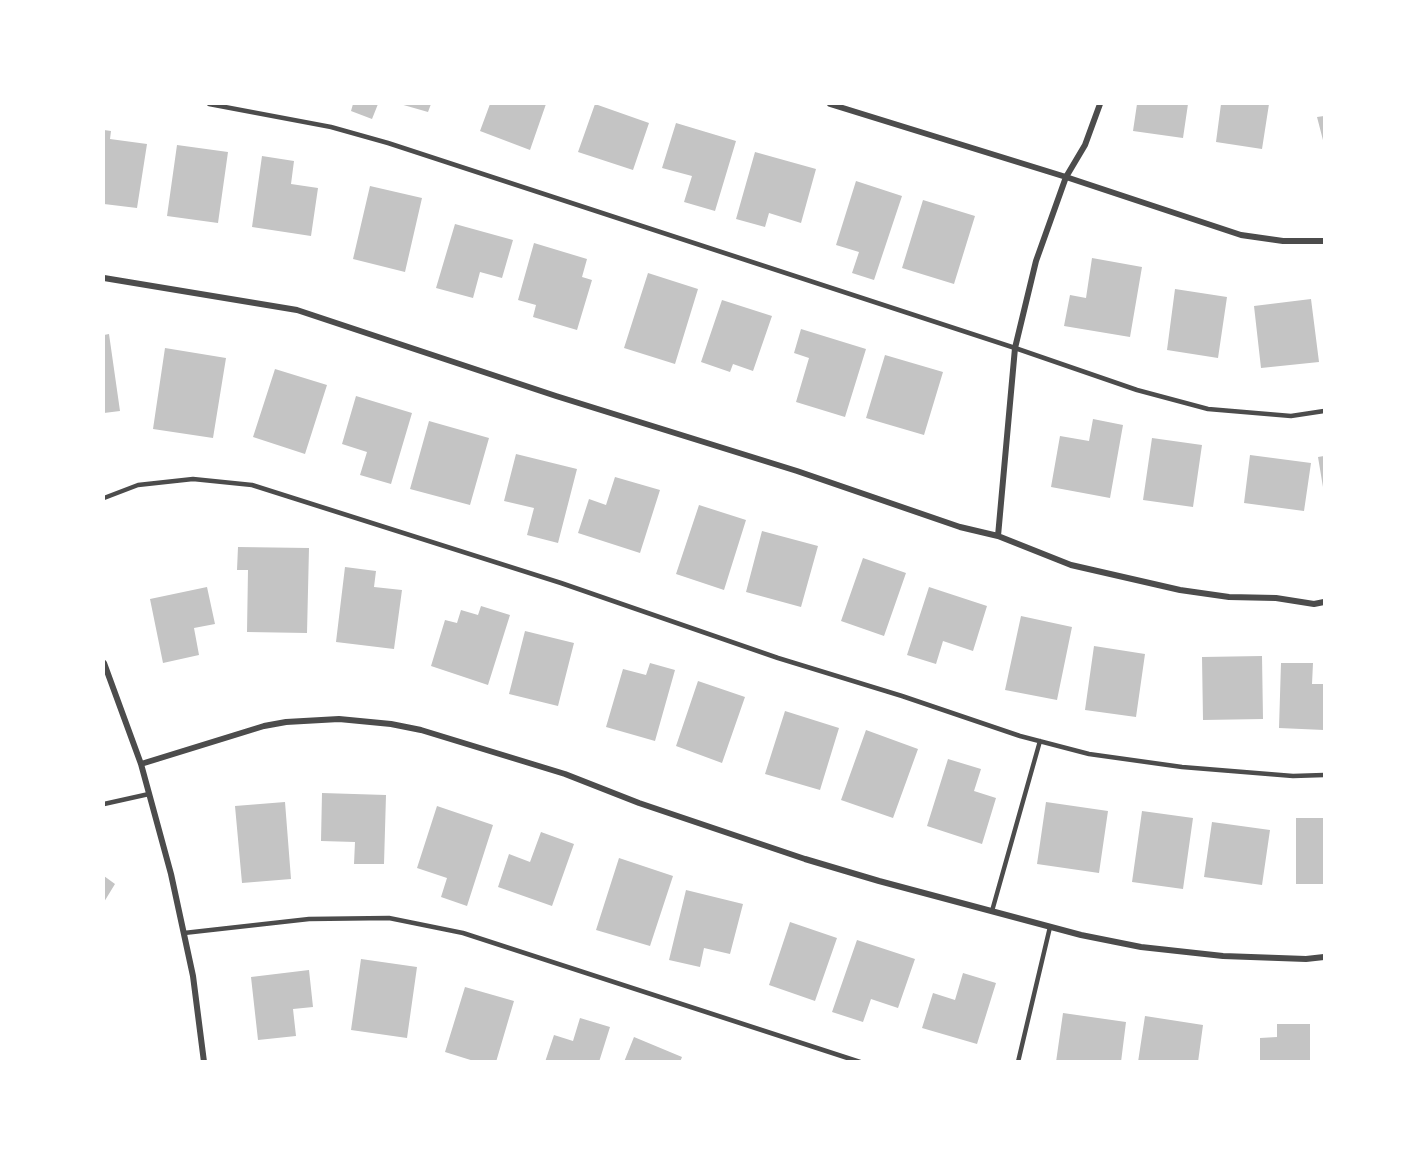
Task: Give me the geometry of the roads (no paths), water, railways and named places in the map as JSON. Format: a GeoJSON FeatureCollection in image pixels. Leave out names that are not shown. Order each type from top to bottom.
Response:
{"type":"FeatureCollection","features":[{"type":"Feature","properties":{"kind":"street"},"geometry":{"type":"LineString","coordinates":[[830,104],[1066,177],[1241,235],[1283,241],[1324,241]]}},
{"type":"Feature","properties":{"kind":"street"},"geometry":{"type":"LineString","coordinates":[[998,536],[1015,348],[1036,261],[1066,177],[1085,145],[1100,104]]}},
{"type":"Feature","properties":{"kind":"street"},"geometry":{"type":"LineString","coordinates":[[104,278],[297,310],[556,396],[798,471],[960,527],[998,536],[1071,565],[1180,590],[1229,597],[1276,598],[1314,604],[1324,602]]}},
{"type":"Feature","properties":{"kind":"street"},"geometry":{"type":"LineString","coordinates":[[104,663],[141,764],[184,933],[193,976],[204,1062]]}},
{"type":"Feature","properties":{"kind":"street"},"geometry":{"type":"LineString","coordinates":[[141,764],[264,726],[286,722],[339,719],[391,724],[421,730],[565,774],[639,803],[805,859],[1050,927],[1141,947],[1223,956],[1324,957]]}},
{"type":"Feature","properties":{"kind":"lane"},"geometry":{"type":"LineString","coordinates":[[210,104],[331,128],[388,143],[1137,390],[1208,409],[1291,416],[1324,411]]}},
{"type":"Feature","properties":{"kind":"lane"},"geometry":{"type":"LineString","coordinates":[[104,498],[138,485],[193,479],[252,485],[561,584],[778,658],[1089,754],[1182,767],[1293,776],[1324,775]]}},
{"type":"Feature","properties":{"kind":"lane"},"geometry":{"type":"LineString","coordinates":[[992,911],[1041,741]]}},
{"type":"Feature","properties":{"kind":"lane"},"geometry":{"type":"LineString","coordinates":[[104,804],[149,794]]}},
{"type":"Feature","properties":{"kind":"lane"},"geometry":{"type":"LineString","coordinates":[[184,933],[309,919],[389,918],[463,933],[860,1062]]}},
{"type":"Feature","properties":{"kind":"lane"},"geometry":{"type":"LineString","coordinates":[[1018,1062],[1050,927]]}}]}
